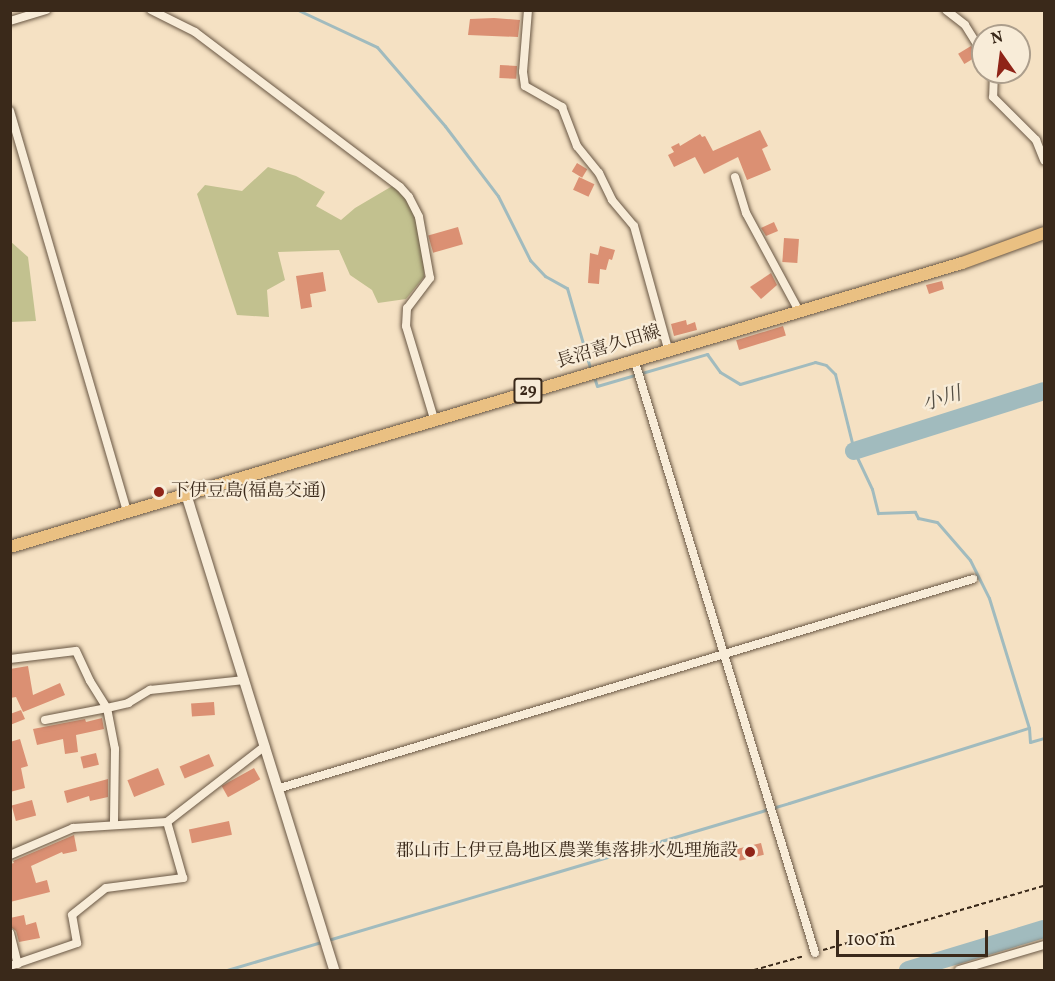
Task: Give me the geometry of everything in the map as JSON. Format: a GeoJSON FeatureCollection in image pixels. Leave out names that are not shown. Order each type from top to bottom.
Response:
{"type":"FeatureCollection","features":[{"type":"Feature","properties":{"kind":"main road","name":"長沼喜久田線"},"geometry":{"type":"LineString","coordinates":[[10,547],[434,418],[962,263],[1044,233]]}},
{"type":"Feature","properties":{"kind":"street"},"geometry":{"type":"LineString","coordinates":[[10,21],[46,10]]}},
{"type":"Feature","properties":{"kind":"street"},"geometry":{"type":"LineString","coordinates":[[151,10],[195,32],[400,187],[410,197],[419,217],[430,278],[407,308],[406,326],[434,418]]}},
{"type":"Feature","properties":{"kind":"street"},"geometry":{"type":"LineString","coordinates":[[528,10],[523,72],[525,86],[562,107],[577,146],[599,173],[612,200],[634,226],[668,349]]}},
{"type":"Feature","properties":{"kind":"street"},"geometry":{"type":"LineString","coordinates":[[946,10],[965,25],[971,35]]}},
{"type":"Feature","properties":{"kind":"street"},"geometry":{"type":"LineString","coordinates":[[994,84],[993,97],[1036,140],[1044,160]]}},
{"type":"Feature","properties":{"kind":"street"},"geometry":{"type":"LineString","coordinates":[[10,111],[127,511]]}},
{"type":"Feature","properties":{"kind":"street"},"geometry":{"type":"LineString","coordinates":[[735,177],[746,213],[799,311]]}},
{"type":"Feature","properties":{"kind":"street"},"geometry":{"type":"LineString","coordinates":[[634,359],[725,653],[770,811],[815,952]]}},
{"type":"Feature","properties":{"kind":"street"},"geometry":{"type":"LineString","coordinates":[[186,494],[280,788],[334,970]]}},
{"type":"Feature","properties":{"kind":"street"},"geometry":{"type":"LineString","coordinates":[[280,788],[973,579]]}},
{"type":"Feature","properties":{"kind":"street"},"geometry":{"type":"LineString","coordinates":[[10,659],[76,651],[106,708],[115,749],[114,824]]}},
{"type":"Feature","properties":{"kind":"street"},"geometry":{"type":"LineString","coordinates":[[45,720],[128,703],[150,690],[244,680]]}},
{"type":"Feature","properties":{"kind":"street"},"geometry":{"type":"LineString","coordinates":[[10,855],[73,828],[167,822],[265,746]]}},
{"type":"Feature","properties":{"kind":"street"},"geometry":{"type":"LineString","coordinates":[[10,933],[14,965],[77,943],[72,915],[106,888],[183,878],[167,822]]}},
{"type":"Feature","properties":{"kind":"street"},"geometry":{"type":"LineString","coordinates":[[959,970],[1044,945]]}},
{"type":"Feature","properties":{"kind":"path"},"geometry":{"type":"LineString","coordinates":[[754,970],[1044,886]]}},
{"type":"Feature","properties":{"kind":"shaded area"},"geometry":{"type":"Polygon","coordinates":[[[268,167],[296,176],[325,192],[316,206],[341,220],[355,208],[394,185],[410,203],[424,243],[424,277],[406,299],[378,303],[372,290],[350,275],[339,250],[278,252],[285,280],[267,290],[269,317],[237,315],[197,194],[205,185],[242,191],[268,167]]]}},
{"type":"Feature","properties":{"kind":"shaded area"},"geometry":{"type":"Polygon","coordinates":[[[10,241],[28,257],[36,321],[11,322],[10,241]]]}},
{"type":"Feature","properties":{"kind":"building"},"geometry":{"type":"Polygon","coordinates":[[[470,19],[520,20],[518,37],[468,35],[470,19]]]}},
{"type":"Feature","properties":{"kind":"building"},"geometry":{"type":"Polygon","coordinates":[[[971,46],[971,60],[964,64],[958,54],[971,46]]]}},
{"type":"Feature","properties":{"kind":"building"},"geometry":{"type":"Polygon","coordinates":[[[500,65],[517,66],[516,79],[499,78],[500,65]]]}},
{"type":"Feature","properties":{"kind":"building"},"geometry":{"type":"Polygon","coordinates":[[[760,130],[768,146],[762,149],[771,170],[747,180],[738,157],[704,174],[695,157],[674,167],[668,155],[674,152],[671,147],[679,143],[680,146],[700,134],[702,137],[705,136],[713,151],[760,130]]]}},
{"type":"Feature","properties":{"kind":"building"},"geometry":{"type":"Polygon","coordinates":[[[577,163],[587,169],[582,178],[572,172],[577,163]]]}},
{"type":"Feature","properties":{"kind":"building"},"geometry":{"type":"Polygon","coordinates":[[[579,177],[594,184],[588,197],[573,190],[579,177]]]}},
{"type":"Feature","properties":{"kind":"building"},"geometry":{"type":"Polygon","coordinates":[[[774,222],[778,231],[766,236],[761,228],[774,222]]]}},
{"type":"Feature","properties":{"kind":"building"},"geometry":{"type":"Polygon","coordinates":[[[458,227],[463,244],[433,253],[428,236],[458,227]]]}},
{"type":"Feature","properties":{"kind":"building"},"geometry":{"type":"Polygon","coordinates":[[[784,238],[799,239],[797,263],[782,262],[784,238]]]}},
{"type":"Feature","properties":{"kind":"building"},"geometry":{"type":"Polygon","coordinates":[[[600,246],[615,250],[612,260],[609,259],[606,270],[600,269],[599,284],[588,283],[590,253],[598,255],[600,246]]]}},
{"type":"Feature","properties":{"kind":"building"},"geometry":{"type":"Polygon","coordinates":[[[323,272],[326,291],[310,294],[312,307],[301,309],[296,276],[323,272]]]}},
{"type":"Feature","properties":{"kind":"building"},"geometry":{"type":"Polygon","coordinates":[[[771,273],[777,285],[761,299],[750,287],[771,273]]]}},
{"type":"Feature","properties":{"kind":"building"},"geometry":{"type":"Polygon","coordinates":[[[942,281],[944,289],[929,294],[926,285],[942,281]]]}},
{"type":"Feature","properties":{"kind":"building"},"geometry":{"type":"Polygon","coordinates":[[[686,320],[687,325],[695,322],[697,330],[674,336],[671,324],[686,320]]]}},
{"type":"Feature","properties":{"kind":"building"},"geometry":{"type":"Polygon","coordinates":[[[783,326],[786,336],[739,350],[736,340],[783,326]]]}},
{"type":"Feature","properties":{"kind":"building"},"geometry":{"type":"Polygon","coordinates":[[[28,666],[33,695],[60,683],[65,695],[23,712],[16,697],[10,698],[10,669],[28,666]]]}},
{"type":"Feature","properties":{"kind":"building"},"geometry":{"type":"Polygon","coordinates":[[[214,702],[215,715],[192,717],[191,704],[214,702]]]}},
{"type":"Feature","properties":{"kind":"building"},"geometry":{"type":"Polygon","coordinates":[[[21,710],[25,719],[10,725],[10,714],[21,710]]]}},
{"type":"Feature","properties":{"kind":"building"},"geometry":{"type":"Polygon","coordinates":[[[102,718],[104,729],[76,735],[78,752],[65,754],[63,739],[37,745],[33,729],[102,718]]]}},
{"type":"Feature","properties":{"kind":"building"},"geometry":{"type":"Polygon","coordinates":[[[20,739],[28,766],[21,768],[25,788],[10,792],[10,742],[20,739]]]}},
{"type":"Feature","properties":{"kind":"building"},"geometry":{"type":"Polygon","coordinates":[[[96,753],[99,765],[83,769],[80,757],[96,753]]]}},
{"type":"Feature","properties":{"kind":"building"},"geometry":{"type":"Polygon","coordinates":[[[209,754],[214,766],[185,778],[180,767],[209,754]]]}},
{"type":"Feature","properties":{"kind":"building"},"geometry":{"type":"Polygon","coordinates":[[[158,768],[165,785],[134,797],[127,780],[158,768]]]}},
{"type":"Feature","properties":{"kind":"building"},"geometry":{"type":"Polygon","coordinates":[[[254,768],[260,779],[228,797],[222,786],[254,768]]]}},
{"type":"Feature","properties":{"kind":"building"},"geometry":{"type":"Polygon","coordinates":[[[108,779],[108,797],[90,801],[89,796],[67,803],[64,791],[108,779]]]}},
{"type":"Feature","properties":{"kind":"building"},"geometry":{"type":"Polygon","coordinates":[[[32,800],[36,815],[16,821],[12,805],[32,800]]]}},
{"type":"Feature","properties":{"kind":"building"},"geometry":{"type":"Polygon","coordinates":[[[229,821],[232,835],[192,843],[189,830],[229,821]]]}},
{"type":"Feature","properties":{"kind":"building"},"geometry":{"type":"Polygon","coordinates":[[[74,835],[77,851],[63,854],[62,852],[31,866],[36,883],[47,880],[50,892],[10,902],[10,864],[74,835]]]}},
{"type":"Feature","properties":{"kind":"building","name":"郡山市上伊豆島地区農業集落排水処理施設"},"geometry":{"type":"Polygon","coordinates":[[[761,843],[764,855],[740,861],[737,849],[761,843]]]}},
{"type":"Feature","properties":{"kind":"building"},"geometry":{"type":"Polygon","coordinates":[[[24,915],[26,925],[36,922],[40,938],[19,942],[16,931],[11,927],[10,918],[24,915]]]}},
{"type":"Feature","properties":{"kind":"waterway"},"geometry":{"type":"LineString","coordinates":[[298,10],[377,47],[445,126],[498,196],[530,260],[545,276],[567,288],[591,371]]}},
{"type":"Feature","properties":{"kind":"waterway"},"geometry":{"type":"LineString","coordinates":[[594,377],[597,386],[707,354],[720,372],[740,384],[815,362],[826,365],[835,374],[854,451],[872,489],[878,513],[915,512],[918,518],[937,522],[970,560],[989,598],[1029,728],[1030,742],[1044,738]]}},
{"type":"Feature","properties":{"kind":"waterway","name":"小川"},"geometry":{"type":"LineString","coordinates":[[854,451],[1044,391]]}},
{"type":"Feature","properties":{"kind":"waterway"},"geometry":{"type":"LineString","coordinates":[[227,970],[789,803],[1029,728]]}},
{"type":"Feature","properties":{"kind":"waterway"},"geometry":{"type":"LineString","coordinates":[[908,970],[1044,929]]}},
{"type":"Feature","properties":{"kind":"place","name":"下伊豆島(福島交通)"},"geometry":{"type":"Point","coordinates":[159,492]}},
{"type":"Feature","properties":{"kind":"place","name":"郡山市上伊豆島地区農業集落排水処理施設"},"geometry":{"type":"Point","coordinates":[750,852]}}]}
